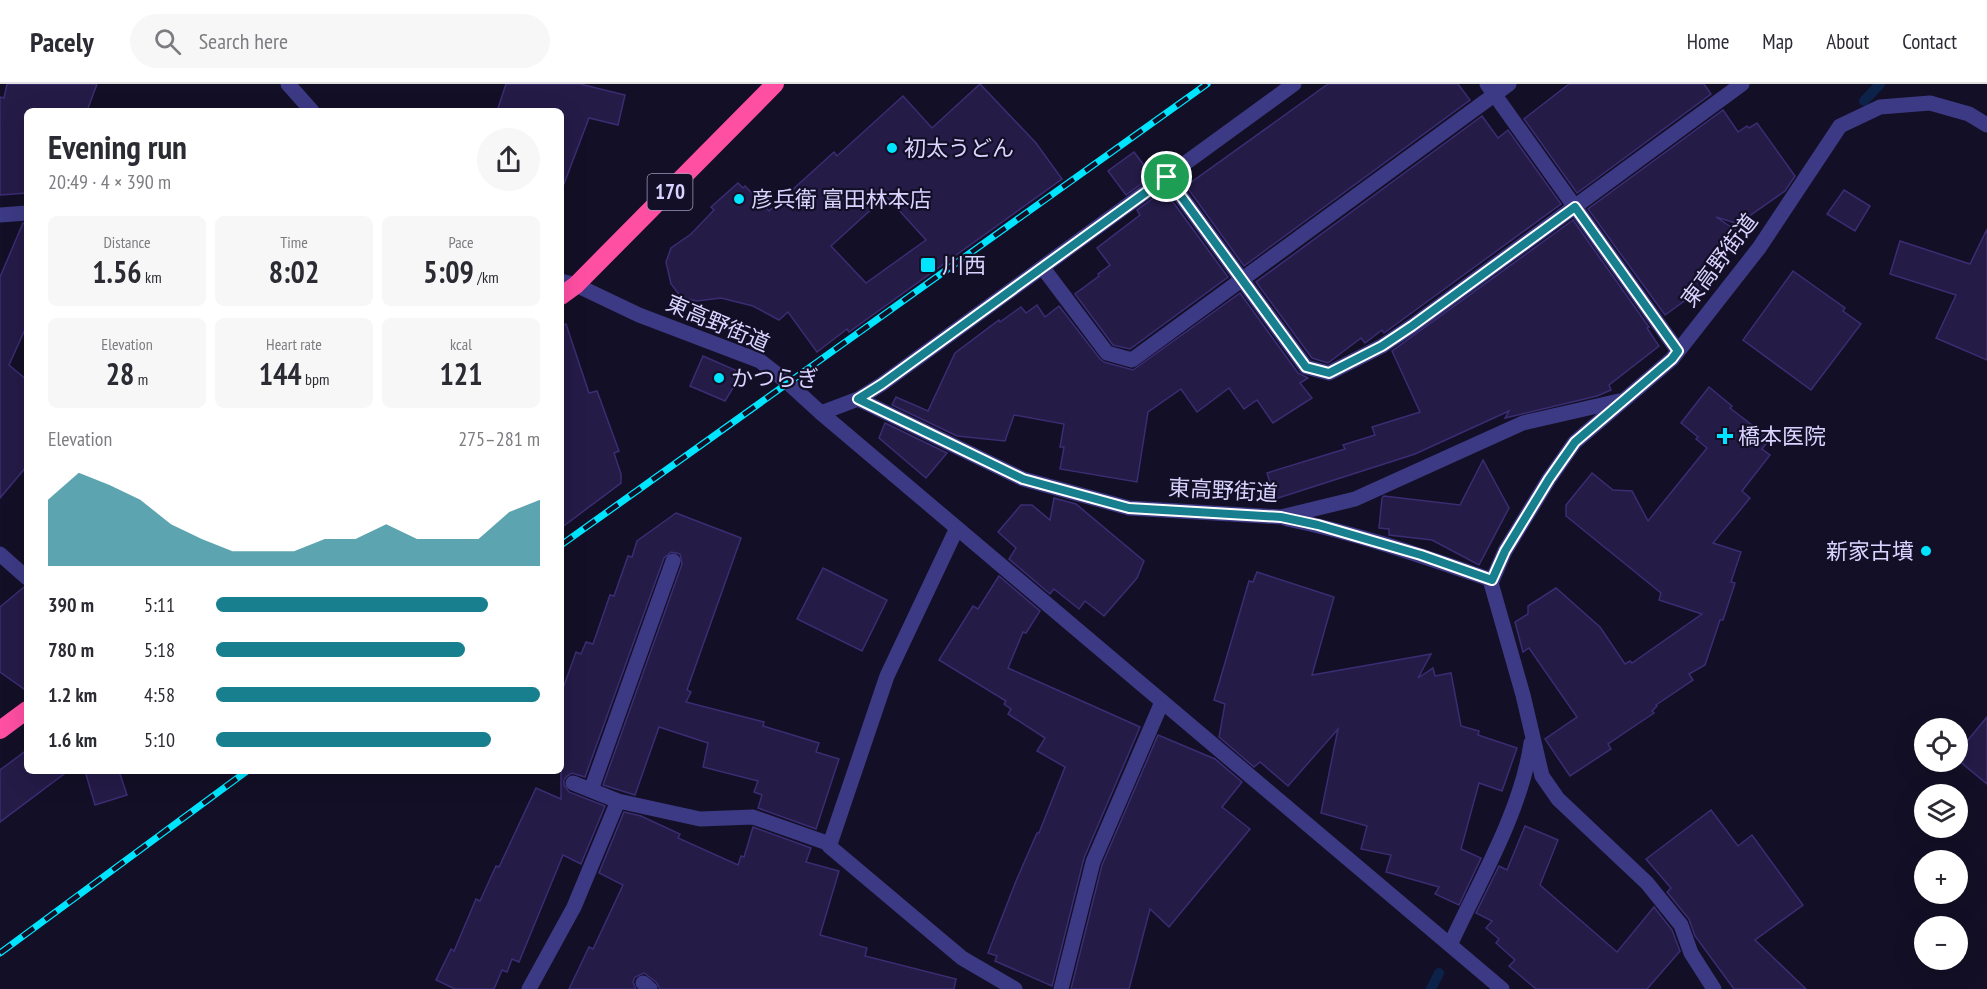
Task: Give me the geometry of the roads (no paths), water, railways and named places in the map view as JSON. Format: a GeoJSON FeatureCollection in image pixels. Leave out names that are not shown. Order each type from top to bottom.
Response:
{"type":"FeatureCollection","features":[{"type":"Feature","properties":{"kind":"highway","name":"170"},"geometry":{"type":"LineString","coordinates":[[566,288],[775,84]]}},
{"type":"Feature","properties":{"kind":"highway"},"geometry":{"type":"LineString","coordinates":[[0,730],[24,712]]}},
{"type":"Feature","properties":{"kind":"street"},"geometry":{"type":"LineString","coordinates":[[288,84],[309,108]]}},
{"type":"Feature","properties":{"kind":"street"},"geometry":{"type":"LineString","coordinates":[[820,413],[858,399],[882,384],[1294,84]]}},
{"type":"Feature","properties":{"kind":"street"},"geometry":{"type":"LineString","coordinates":[[1043,268],[1107,353],[1132,360],[1491,89],[1509,84]]}},
{"type":"Feature","properties":{"kind":"street"},"geometry":{"type":"LineString","coordinates":[[1167,177],[1306,367],[1329,373],[1402,333],[1742,84]]}},
{"type":"Feature","properties":{"kind":"street"},"geometry":{"type":"LineString","coordinates":[[1491,89],[1678,351]]}},
{"type":"Feature","properties":{"kind":"street","name":"東高野街道"},"geometry":{"type":"LineString","coordinates":[[858,399],[1023,479],[1129,508],[1281,517],[1355,499],[1523,423],[1622,401],[1672,359],[1759,248],[1840,126],[1880,107],[1930,103],[1969,114],[1987,125]]}},
{"type":"Feature","properties":{"kind":"street"},"geometry":{"type":"LineString","coordinates":[[0,215],[24,213]]}},
{"type":"Feature","properties":{"kind":"street","name":"東高野街道"},"geometry":{"type":"LineString","coordinates":[[566,288],[760,362],[787,382],[820,413],[1502,989]]}},
{"type":"Feature","properties":{"kind":"street"},"geometry":{"type":"LineString","coordinates":[[1622,401],[1575,442],[1549,479],[1505,551],[1491,583],[1542,776],[1558,799],[1647,883],[1681,925],[1691,953],[1714,989]]}},
{"type":"Feature","properties":{"kind":"street"},"geometry":{"type":"LineString","coordinates":[[1281,517],[1318,525],[1421,555],[1492,580]]}},
{"type":"Feature","properties":{"kind":"street"},"geometry":{"type":"LineString","coordinates":[[957,528],[887,676],[829,846],[962,958],[1015,989]]}},
{"type":"Feature","properties":{"kind":"street"},"geometry":{"type":"LineString","coordinates":[[0,554],[24,575]]}},
{"type":"Feature","properties":{"kind":"street"},"geometry":{"type":"LineString","coordinates":[[591,790],[673,561]]}},
{"type":"Feature","properties":{"kind":"street"},"geometry":{"type":"LineString","coordinates":[[1061,989],[1093,862],[1162,702]]}},
{"type":"Feature","properties":{"kind":"street"},"geometry":{"type":"LineString","coordinates":[[1450,945],[1504,830],[1527,768],[1532,733]]}},
{"type":"Feature","properties":{"kind":"street"},"geometry":{"type":"LineString","coordinates":[[573,783],[618,801],[700,819],[753,817],[830,844]]}},
{"type":"Feature","properties":{"kind":"street"},"geometry":{"type":"LineString","coordinates":[[529,989],[574,907],[618,801]]}},
{"type":"Feature","properties":{"kind":"waterway"},"geometry":{"type":"LineString","coordinates":[[1864,101],[1880,84]]}},
{"type":"Feature","properties":{"kind":"waterway"},"geometry":{"type":"LineString","coordinates":[[1431,989],[1439,973]]}},
{"type":"Feature","properties":{"kind":"railway"},"geometry":{"type":"LineString","coordinates":[[564,543],[1207,84]]}},
{"type":"Feature","properties":{"kind":"railway"},"geometry":{"type":"LineString","coordinates":[[0,953],[243,774]]}},
{"type":"Feature","properties":{"kind":"place","name":"初太うどん"},"geometry":{"type":"Point","coordinates":[892,148]}},
{"type":"Feature","properties":{"kind":"place","name":"彦兵衛 富田林本店"},"geometry":{"type":"Point","coordinates":[739,199]}},
{"type":"Feature","properties":{"kind":"place","name":"川西"},"geometry":{"type":"Point","coordinates":[928,265]}},
{"type":"Feature","properties":{"kind":"place","name":"かつらぎ"},"geometry":{"type":"Point","coordinates":[719,378]}},
{"type":"Feature","properties":{"kind":"place","name":"橋本医院"},"geometry":{"type":"Point","coordinates":[1725,436]}},
{"type":"Feature","properties":{"kind":"place","name":"新家古墳"},"geometry":{"type":"Point","coordinates":[1926,551]}}]}
